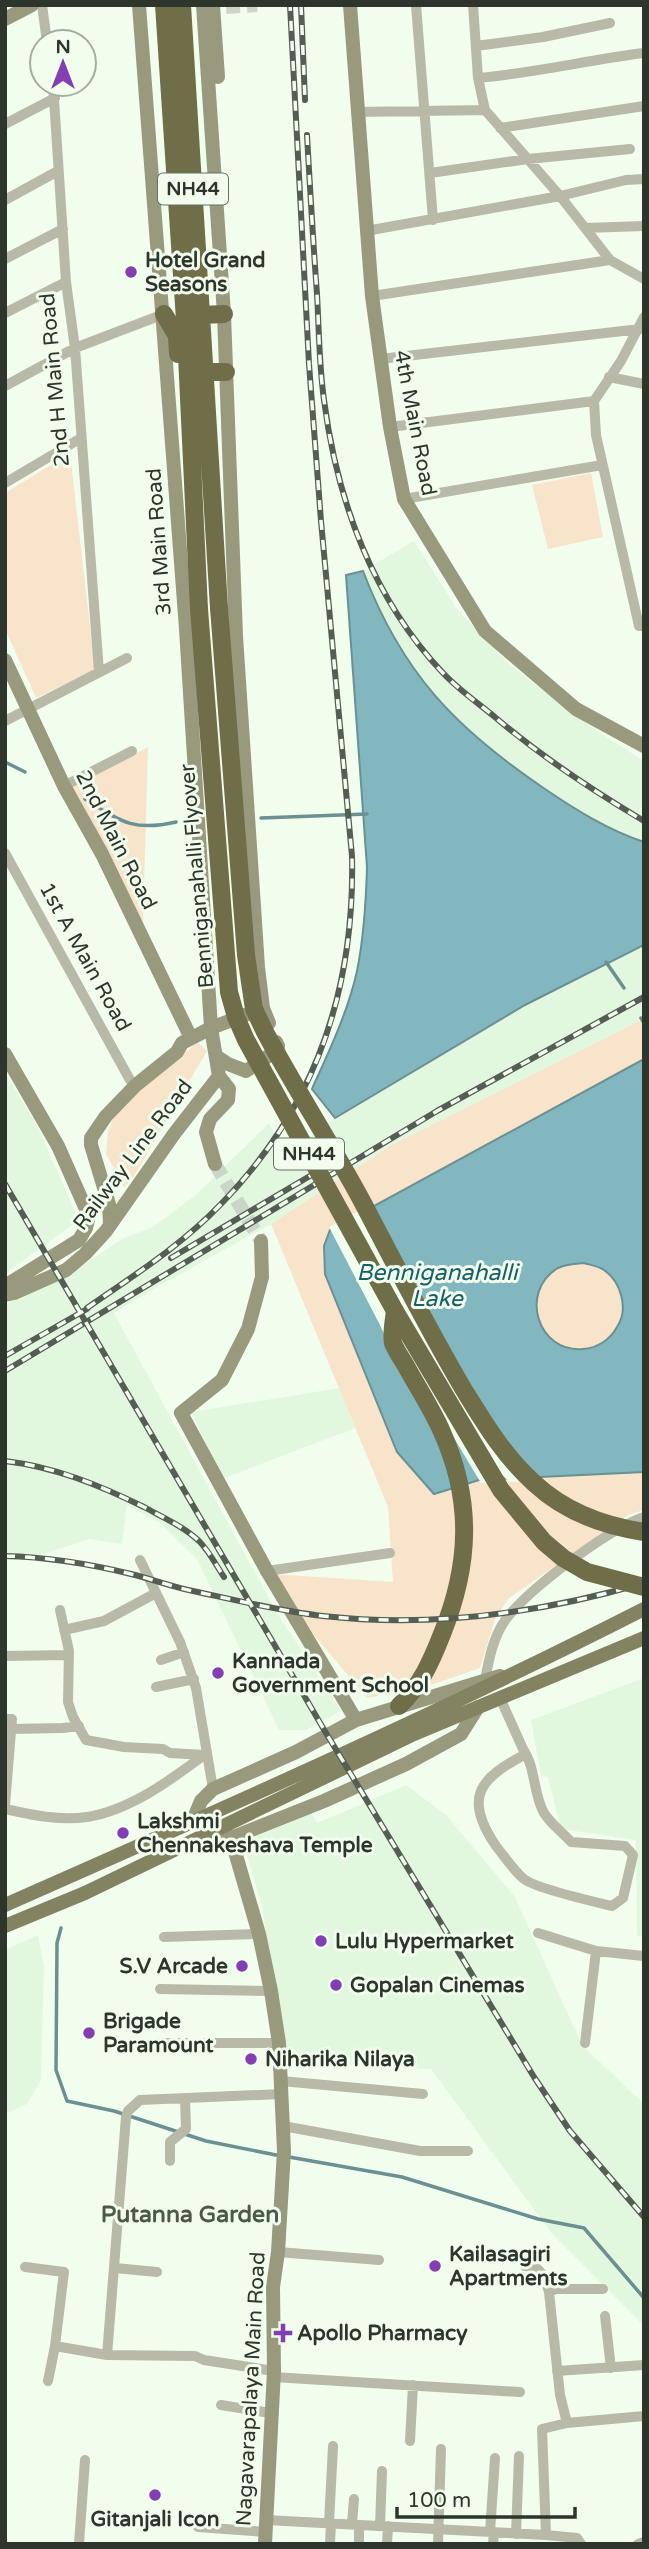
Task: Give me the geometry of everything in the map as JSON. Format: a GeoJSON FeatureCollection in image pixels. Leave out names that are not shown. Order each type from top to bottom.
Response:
{"type":"FeatureCollection","features":[{"type":"Feature","properties":{"kind":"highway","name":"NH44"},"geometry":{"type":"LineString","coordinates":[[164,5],[189,388]]}},
{"type":"Feature","properties":{"kind":"highway","name":"NH44"},"geometry":{"type":"LineString","coordinates":[[183,5],[205,373]]}},
{"type":"Feature","properties":{"kind":"highway"},"geometry":{"type":"LineString","coordinates":[[163,314],[177,336],[179,377],[189,388]]}},
{"type":"Feature","properties":{"kind":"highway"},"geometry":{"type":"LineString","coordinates":[[201,315],[224,314]]}},
{"type":"Feature","properties":{"kind":"highway"},"geometry":{"type":"LineString","coordinates":[[205,373],[226,372]]}},
{"type":"Feature","properties":{"kind":"highway","name":"Benniganahalli Flyover"},"geometry":{"type":"LineString","coordinates":[[205,373],[219,608],[246,955],[254,1009],[446,1359],[488,1429],[512,1462],[536,1486],[562,1504],[591,1519],[621,1529],[644,1532]]}},
{"type":"Feature","properties":{"kind":"highway","name":"Benniganahalli Flyover"},"geometry":{"type":"LineString","coordinates":[[189,388],[199,609],[226,962],[229,992],[236,1017],[246,1040],[395,1311],[502,1490],[544,1542],[563,1558],[587,1572],[644,1587]]}},
{"type":"Feature","properties":{"kind":"highway"},"geometry":{"type":"LineString","coordinates":[[395,1311],[393,1341],[441,1429],[454,1459],[461,1485],[465,1543],[457,1592],[428,1671],[414,1692],[399,1706]]}},
{"type":"Feature","properties":{"kind":"main road"},"geometry":{"type":"LineString","coordinates":[[5,1905],[525,1670],[644,1609]]}},
{"type":"Feature","properties":{"kind":"main road"},"geometry":{"type":"LineString","coordinates":[[5,1926],[85,1893],[414,1734],[644,1638]]}},
{"type":"Feature","properties":{"kind":"street"},"geometry":{"type":"LineString","coordinates":[[5,19],[32,5]]}},
{"type":"Feature","properties":{"kind":"street"},"geometry":{"type":"LineString","coordinates":[[42,5],[45,28]]}},
{"type":"Feature","properties":{"kind":"street","name":"3rd Main Road"},"geometry":{"type":"LineString","coordinates":[[139,5],[163,314],[211,1028],[219,1076],[229,1089],[228,1100],[210,1119],[206,1132],[215,1164]]}},
{"type":"Feature","properties":{"kind":"street","name":"4th Main Road"},"geometry":{"type":"LineString","coordinates":[[350,5],[372,296],[390,427],[404,499],[485,631],[576,709],[644,746]]}},
{"type":"Feature","properties":{"kind":"street"},"geometry":{"type":"LineString","coordinates":[[416,5],[433,220]]}},
{"type":"Feature","properties":{"kind":"street"},"geometry":{"type":"LineString","coordinates":[[473,5],[478,78],[485,110],[560,196],[610,260],[644,279]]}},
{"type":"Feature","properties":{"kind":"street"},"geometry":{"type":"LineString","coordinates":[[214,6],[220,114],[212,131],[224,314],[236,636],[258,967],[263,1008],[278,1046],[270,1055],[246,1071],[216,1056]]}},
{"type":"Feature","properties":{"kind":"street"},"geometry":{"type":"LineString","coordinates":[[476,46],[542,37],[610,23]]}},
{"type":"Feature","properties":{"kind":"street"},"geometry":{"type":"LineString","coordinates":[[478,78],[525,74],[644,53]]}},
{"type":"Feature","properties":{"kind":"street"},"geometry":{"type":"LineString","coordinates":[[5,124],[55,99]]}},
{"type":"Feature","properties":{"kind":"street","name":"2nd H Main Road"},"geometry":{"type":"LineString","coordinates":[[55,99],[66,282],[75,348],[99,672]]}},
{"type":"Feature","properties":{"kind":"street"},"geometry":{"type":"LineString","coordinates":[[499,128],[644,106]]}},
{"type":"Feature","properties":{"kind":"street"},"geometry":{"type":"LineString","coordinates":[[356,112],[485,110]]}},
{"type":"Feature","properties":{"kind":"street"},"geometry":{"type":"LineString","coordinates":[[429,173],[528,159],[630,149]]}},
{"type":"Feature","properties":{"kind":"street"},"geometry":{"type":"LineString","coordinates":[[5,200],[58,171]]}},
{"type":"Feature","properties":{"kind":"street"},"geometry":{"type":"LineString","coordinates":[[366,231],[560,196],[626,180],[644,179]]}},
{"type":"Feature","properties":{"kind":"street"},"geometry":{"type":"LineString","coordinates":[[585,228],[644,226]]}},
{"type":"Feature","properties":{"kind":"street"},"geometry":{"type":"LineString","coordinates":[[5,260],[64,229]]}},
{"type":"Feature","properties":{"kind":"street"},"geometry":{"type":"LineString","coordinates":[[372,296],[610,260]]}},
{"type":"Feature","properties":{"kind":"street"},"geometry":{"type":"LineString","coordinates":[[5,313],[66,282]]}},
{"type":"Feature","properties":{"kind":"street"},"geometry":{"type":"LineString","coordinates":[[5,386],[75,348],[163,314]]}},
{"type":"Feature","properties":{"kind":"street"},"geometry":{"type":"LineString","coordinates":[[644,317],[641,329],[594,401],[596,435],[639,626],[644,626]]}},
{"type":"Feature","properties":{"kind":"street"},"geometry":{"type":"LineString","coordinates":[[380,359],[641,329]]}},
{"type":"Feature","properties":{"kind":"street"},"geometry":{"type":"LineString","coordinates":[[610,377],[644,384]]}},
{"type":"Feature","properties":{"kind":"street"},"geometry":{"type":"LineString","coordinates":[[390,427],[594,401]]}},
{"type":"Feature","properties":{"kind":"street"},"geometry":{"type":"LineString","coordinates":[[5,483],[80,438]]}},
{"type":"Feature","properties":{"kind":"street"},"geometry":{"type":"LineString","coordinates":[[404,499],[603,465]]}},
{"type":"Feature","properties":{"kind":"street"},"geometry":{"type":"LineString","coordinates":[[5,721],[127,658]]}},
{"type":"Feature","properties":{"kind":"street","name":"2nd Main Road"},"geometry":{"type":"LineString","coordinates":[[5,660],[64,786],[102,854],[187,1040]]}},
{"type":"Feature","properties":{"kind":"street"},"geometry":{"type":"LineString","coordinates":[[64,786],[132,751]]}},
{"type":"Feature","properties":{"kind":"street","name":"1st A Main Road"},"geometry":{"type":"LineString","coordinates":[[5,853],[130,1080]]}},
{"type":"Feature","properties":{"kind":"street"},"geometry":{"type":"LineString","coordinates":[[110,1224],[109,1204],[91,1145],[91,1138],[106,1116],[187,1040],[263,1008]]}},
{"type":"Feature","properties":{"kind":"street","name":"Railway Line Road"},"geometry":{"type":"LineString","coordinates":[[5,1054],[58,1146],[89,1216],[79,1240],[5,1286]]}},
{"type":"Feature","properties":{"kind":"street","name":"Railway Line Road"},"geometry":{"type":"LineString","coordinates":[[5,1295],[66,1270],[85,1254],[219,1076]]}},
{"type":"Feature","properties":{"kind":"street"},"geometry":{"type":"LineString","coordinates":[[261,1241],[262,1277],[248,1329],[222,1380],[181,1413],[267,1571],[356,1720]]}},
{"type":"Feature","properties":{"kind":"street"},"geometry":{"type":"LineString","coordinates":[[485,1680],[489,1658],[498,1634],[506,1620],[525,1600],[586,1551],[631,1522],[644,1517]]}},
{"type":"Feature","properties":{"kind":"street"},"geometry":{"type":"LineString","coordinates":[[267,1571],[390,1553]]}},
{"type":"Feature","properties":{"kind":"street"},"geometry":{"type":"LineString","coordinates":[[140,1560],[194,1679],[213,1789]]}},
{"type":"Feature","properties":{"kind":"street"},"geometry":{"type":"LineString","coordinates":[[64,1630],[104,1621],[156,1592]]}},
{"type":"Feature","properties":{"kind":"street"},"geometry":{"type":"LineString","coordinates":[[60,1610],[69,1655],[68,1702],[86,1740],[124,1747],[163,1749],[170,1753],[206,1754]]}},
{"type":"Feature","properties":{"kind":"street"},"geometry":{"type":"LineString","coordinates":[[161,1660],[184,1652]]}},
{"type":"Feature","properties":{"kind":"street"},"geometry":{"type":"LineString","coordinates":[[5,1656],[69,1655]]}},
{"type":"Feature","properties":{"kind":"street"},"geometry":{"type":"LineString","coordinates":[[192,1822],[201,1801],[213,1789],[296,1752],[356,1720],[525,1670]]}},
{"type":"Feature","properties":{"kind":"street"},"geometry":{"type":"LineString","coordinates":[[156,1688],[194,1679]]}},
{"type":"Feature","properties":{"kind":"street"},"geometry":{"type":"LineString","coordinates":[[500,1698],[526,1754],[544,1813],[571,1842],[625,1846],[633,1855],[623,1898],[612,1906],[525,1881],[481,1825],[479,1798],[486,1780],[505,1765],[526,1754]]}},
{"type":"Feature","properties":{"kind":"street"},"geometry":{"type":"LineString","coordinates":[[220,1828],[231,1838],[407,1764],[461,1734],[478,1707]]}},
{"type":"Feature","properties":{"kind":"street"},"geometry":{"type":"LineString","coordinates":[[79,1726],[63,1728],[8,1724],[5,1807],[39,1817],[87,1816],[139,1799],[206,1754]]}},
{"type":"Feature","properties":{"kind":"street","name":"Nagavarapalaya Main Road"},"geometry":{"type":"LineString","coordinates":[[231,1838],[259,1934],[271,1991],[278,2043],[287,2205],[273,2287],[274,2374],[266,2532]]}},
{"type":"Feature","properties":{"kind":"street"},"geometry":{"type":"LineString","coordinates":[[538,1933],[596,1951],[644,1956]]}},
{"type":"Feature","properties":{"kind":"street"},"geometry":{"type":"LineString","coordinates":[[164,1937],[259,1934]]}},
{"type":"Feature","properties":{"kind":"street"},"geometry":{"type":"LineString","coordinates":[[585,2043],[596,1951]]}},
{"type":"Feature","properties":{"kind":"street"},"geometry":{"type":"LineString","coordinates":[[160,1989],[271,1991]]}},
{"type":"Feature","properties":{"kind":"street"},"geometry":{"type":"LineString","coordinates":[[151,2043],[278,2043]]}},
{"type":"Feature","properties":{"kind":"street"},"geometry":{"type":"LineString","coordinates":[[107,2355],[127,2114],[140,2101],[281,2088],[423,2094]]}},
{"type":"Feature","properties":{"kind":"street"},"geometry":{"type":"LineString","coordinates":[[170,2161],[170,2142],[183,2132],[185,2098]]}},
{"type":"Feature","properties":{"kind":"street"},"geometry":{"type":"LineString","coordinates":[[283,2126],[420,2151],[468,2151]]}},
{"type":"Feature","properties":{"kind":"street"},"geometry":{"type":"LineString","coordinates":[[278,2252],[379,2260]]}},
{"type":"Feature","properties":{"kind":"street"},"geometry":{"type":"LineString","coordinates":[[525,2266],[536,2267],[544,2276],[549,2292],[557,2371],[567,2423]]}},
{"type":"Feature","properties":{"kind":"street"},"geometry":{"type":"LineString","coordinates":[[25,2267],[64,2273],[48,2381]]}},
{"type":"Feature","properties":{"kind":"street"},"geometry":{"type":"LineString","coordinates":[[116,2267],[157,2272]]}},
{"type":"Feature","properties":{"kind":"street"},"geometry":{"type":"LineString","coordinates":[[549,2292],[556,2288],[603,2289]]}},
{"type":"Feature","properties":{"kind":"street"},"geometry":{"type":"LineString","coordinates":[[605,2316],[611,2368]]}},
{"type":"Feature","properties":{"kind":"street"},"geometry":{"type":"LineString","coordinates":[[55,2346],[107,2355],[195,2356],[274,2374],[520,2392]]}},
{"type":"Feature","properties":{"kind":"street"},"geometry":{"type":"LineString","coordinates":[[557,2371],[644,2365]]}},
{"type":"Feature","properties":{"kind":"street"},"geometry":{"type":"LineString","coordinates":[[410,2441],[414,2385]]}},
{"type":"Feature","properties":{"kind":"street"},"geometry":{"type":"LineString","coordinates":[[221,2405],[270,2413]]}},
{"type":"Feature","properties":{"kind":"street"},"geometry":{"type":"LineString","coordinates":[[546,2535],[542,2429],[567,2423],[644,2416]]}},
{"type":"Feature","properties":{"kind":"street"},"geometry":{"type":"LineString","coordinates":[[330,2544],[333,2446]]}},
{"type":"Feature","properties":{"kind":"street"},"geometry":{"type":"LineString","coordinates":[[438,2544],[441,2449]]}},
{"type":"Feature","properties":{"kind":"street"},"geometry":{"type":"LineString","coordinates":[[519,2456],[521,2537]]}},
{"type":"Feature","properties":{"kind":"street"},"geometry":{"type":"LineString","coordinates":[[493,2544],[495,2458]]}},
{"type":"Feature","properties":{"kind":"street"},"geometry":{"type":"LineString","coordinates":[[79,2544],[85,2460]]}},
{"type":"Feature","properties":{"kind":"street"},"geometry":{"type":"LineString","coordinates":[[382,2471],[381,2498],[387,2544]]}},
{"type":"Feature","properties":{"kind":"street"},"geometry":{"type":"LineString","coordinates":[[354,2499],[359,2544]]}},
{"type":"Feature","properties":{"kind":"street"},"geometry":{"type":"LineString","coordinates":[[198,2527],[266,2532],[330,2523],[356,2524],[492,2532],[521,2537],[546,2535],[578,2538],[581,2544]]}},
{"type":"Feature","properties":{"kind":"street"},"geometry":{"type":"LineString","coordinates":[[638,2544],[644,2542]]}},
{"type":"Feature","properties":{"kind":"shaded area"},"geometry":{"type":"Polygon","coordinates":[[[70,453],[95,670],[36,698],[5,629],[5,493],[70,453]]]}},
{"type":"Feature","properties":{"kind":"shaded area"},"geometry":{"type":"Polygon","coordinates":[[[591,473],[603,537],[548,549],[532,485],[591,473]]]}},
{"type":"Feature","properties":{"kind":"shaded area"},"geometry":{"type":"Polygon","coordinates":[[[414,541],[457,609],[511,666],[594,729],[644,761],[644,842],[583,815],[511,766],[471,733],[417,674],[397,645],[376,605],[363,571],[414,541]]]}},
{"type":"Feature","properties":{"kind":"shaded area"},"geometry":{"type":"Polygon","coordinates":[[[148,747],[143,923],[71,788],[148,747]]]}},
{"type":"Feature","properties":{"kind":"shaded area"},"geometry":{"type":"Polygon","coordinates":[[[644,945],[644,1019],[388,1147],[271,1224],[114,1313],[277,1613],[341,1711],[306,1730],[279,1730],[197,1559],[160,1523],[127,1505],[122,1544],[89,1539],[25,1560],[5,1560],[5,1305],[72,1272],[124,1238],[153,1227],[197,1194],[269,1123],[284,1155],[335,1118],[525,1005],[644,945]]]}},
{"type":"Feature","properties":{"kind":"shaded area"},"geometry":{"type":"Polygon","coordinates":[[[644,1019],[644,1059],[331,1230],[434,1494],[479,1480],[644,1472],[644,1510],[628,1515],[508,1599],[495,1619],[480,1668],[431,1685],[367,1698],[304,1623],[274,1574],[393,1582],[388,1507],[271,1224],[388,1147],[644,1019]]]}},
{"type":"Feature","properties":{"kind":"shaded area"},"geometry":{"type":"Polygon","coordinates":[[[198,1042],[207,1051],[133,1178],[124,1187],[106,1154],[108,1131],[117,1109],[198,1042]]]}},
{"type":"Feature","properties":{"kind":"shaded area"},"geometry":{"type":"Polygon","coordinates":[[[5,1073],[36,1123],[79,1220],[5,1274],[5,1073]]]}},
{"type":"Feature","properties":{"kind":"shaded area"},"geometry":{"type":"Polygon","coordinates":[[[571,1263],[587,1263],[610,1275],[619,1289],[622,1306],[619,1323],[610,1337],[587,1349],[571,1349],[555,1342],[543,1330],[536,1314],[536,1298],[543,1282],[555,1270],[571,1263]]]}},
{"type":"Feature","properties":{"kind":"shaded area"},"geometry":{"type":"Polygon","coordinates":[[[339,1388],[355,1428],[222,1479],[192,1412],[339,1388]]]}},
{"type":"Feature","properties":{"kind":"shaded area"},"geometry":{"type":"Polygon","coordinates":[[[644,1678],[644,1937],[637,1936],[636,1840],[561,1829],[548,1777],[541,1776],[531,1720],[644,1678]]]}},
{"type":"Feature","properties":{"kind":"shaded area"},"geometry":{"type":"Polygon","coordinates":[[[406,1785],[446,1815],[515,1897],[582,2045],[644,2104],[644,2326],[552,2234],[431,2069],[286,2063],[262,1907],[243,1842],[312,1813],[317,1823],[406,1785]]]}},
{"type":"Feature","properties":{"kind":"shaded area"},"geometry":{"type":"Polygon","coordinates":[[[38,1935],[44,1967],[41,2080],[27,2104],[5,2114],[5,1950],[38,1935]]]}},
{"type":"Feature","properties":{"kind":"water"},"geometry":{"type":"Polygon","coordinates":[[[363,571],[395,640],[414,669],[458,720],[484,744],[557,797],[605,825],[644,842],[644,945],[525,1005],[335,1118],[312,1089],[349,1001],[363,932],[367,867],[346,575],[363,571]]]}},
{"type":"Feature","properties":{"kind":"water","name":"Benniganahalli Lake"},"geometry":{"type":"Polygon","coordinates":[[[644,1059],[644,1472],[479,1480],[434,1494],[397,1452],[325,1274],[324,1246],[330,1230],[644,1059]],[[584,1263],[558,1268],[546,1278],[539,1291],[539,1319],[554,1341],[567,1348],[583,1349],[598,1345],[611,1336],[621,1320],[623,1304],[615,1281],[604,1270],[584,1263]]]}},
{"type":"Feature","properties":{"kind":"pier"},"geometry":{"type":"Polygon","coordinates":[[[368,1206],[500,1435],[536,1481],[509,1482],[496,1468],[504,1482],[481,1483],[445,1423],[450,1474],[430,1424],[329,1227],[368,1206]]]}},
{"type":"Feature","properties":{"kind":"waterway"},"geometry":{"type":"LineString","coordinates":[[5,762],[25,772]]}},
{"type":"Feature","properties":{"kind":"waterway"},"geometry":{"type":"LineString","coordinates":[[85,799],[118,819],[138,825],[176,822]]}},
{"type":"Feature","properties":{"kind":"waterway"},"geometry":{"type":"LineString","coordinates":[[261,818],[367,814]]}},
{"type":"Feature","properties":{"kind":"waterway"},"geometry":{"type":"LineString","coordinates":[[606,962],[624,988]]}},
{"type":"Feature","properties":{"kind":"waterway"},"geometry":{"type":"LineString","coordinates":[[641,1018],[644,1023]]}},
{"type":"Feature","properties":{"kind":"waterway"},"geometry":{"type":"LineString","coordinates":[[61,1928],[57,1943],[56,2070],[67,2101],[114,2111],[206,2141],[281,2156]]}},
{"type":"Feature","properties":{"kind":"waterway"},"geometry":{"type":"LineString","coordinates":[[289,2157],[402,2177],[538,2219],[584,2228],[644,2298]]}},
{"type":"Feature","properties":{"kind":"tunnel"},"geometry":{"type":"LineString","coordinates":[[226,7],[257,5]]}},
{"type":"Feature","properties":{"kind":"tunnel"},"geometry":{"type":"LineString","coordinates":[[215,1164],[261,1241]]}},
{"type":"Feature","properties":{"kind":"railway"},"geometry":{"type":"LineString","coordinates":[[87,1308],[190,1233],[254,1167],[282,1128],[305,1087],[323,1044],[337,999],[346,953],[352,856],[309,364],[290,5]]}},
{"type":"Feature","properties":{"kind":"railway"},"geometry":{"type":"LineString","coordinates":[[301,5],[305,100]]}},
{"type":"Feature","properties":{"kind":"railway"},"geometry":{"type":"LineString","coordinates":[[307,135],[321,374],[330,438],[349,511],[378,581],[418,644],[456,685],[549,760],[644,821]]}},
{"type":"Feature","properties":{"kind":"railway"},"geometry":{"type":"LineString","coordinates":[[5,1371],[437,1111],[644,997]]}},
{"type":"Feature","properties":{"kind":"railway"},"geometry":{"type":"LineString","coordinates":[[171,1258],[337,1160]]}},
{"type":"Feature","properties":{"kind":"railway"},"geometry":{"type":"LineString","coordinates":[[5,1184],[326,1733],[534,2077],[570,2131],[644,2217]]}},
{"type":"Feature","properties":{"kind":"railway"},"geometry":{"type":"LineString","coordinates":[[5,1356],[87,1309]]}},
{"type":"Feature","properties":{"kind":"railway"},"geometry":{"type":"LineString","coordinates":[[5,1461],[76,1478],[144,1507],[179,1526],[199,1541],[224,1577]]}},
{"type":"Feature","properties":{"kind":"railway"},"geometry":{"type":"LineString","coordinates":[[5,1556],[84,1564],[274,1608],[363,1619],[444,1619],[525,1610],[644,1583]]}},
{"type":"Feature","properties":{"kind":"place","name":"Hotel Grand Seasons"},"geometry":{"type":"Point","coordinates":[131,272]}},
{"type":"Feature","properties":{"kind":"place","name":"Kannada Government School"},"geometry":{"type":"Point","coordinates":[218,1673]}},
{"type":"Feature","properties":{"kind":"place","name":"Lakshmi Chennakeshava Temple"},"geometry":{"type":"Point","coordinates":[123,1833]}},
{"type":"Feature","properties":{"kind":"place","name":"Lulu Hypermarket"},"geometry":{"type":"Point","coordinates":[321,1941]}},
{"type":"Feature","properties":{"kind":"place","name":"S.V Arcade"},"geometry":{"type":"Point","coordinates":[242,1966]}},
{"type":"Feature","properties":{"kind":"place","name":"Gopalan Cinemas"},"geometry":{"type":"Point","coordinates":[336,1985]}},
{"type":"Feature","properties":{"kind":"place","name":"Brigade Paramount"},"geometry":{"type":"Point","coordinates":[89,2033]}},
{"type":"Feature","properties":{"kind":"place","name":"Niharika Nilaya"},"geometry":{"type":"Point","coordinates":[251,2059]}},
{"type":"Feature","properties":{"kind":"place","name":"Kailasagiri Apartments"},"geometry":{"type":"Point","coordinates":[435,2266]}},
{"type":"Feature","properties":{"kind":"place","name":"Apollo Pharmacy"},"geometry":{"type":"Point","coordinates":[283,2333]}},
{"type":"Feature","properties":{"kind":"place","name":"Gitanjali Icon"},"geometry":{"type":"Point","coordinates":[155,2495]}},
{"type":"Feature","properties":{"kind":"district","name":"Putanna Garden"},"geometry":{"type":"Point","coordinates":[190,2215]}}]}
